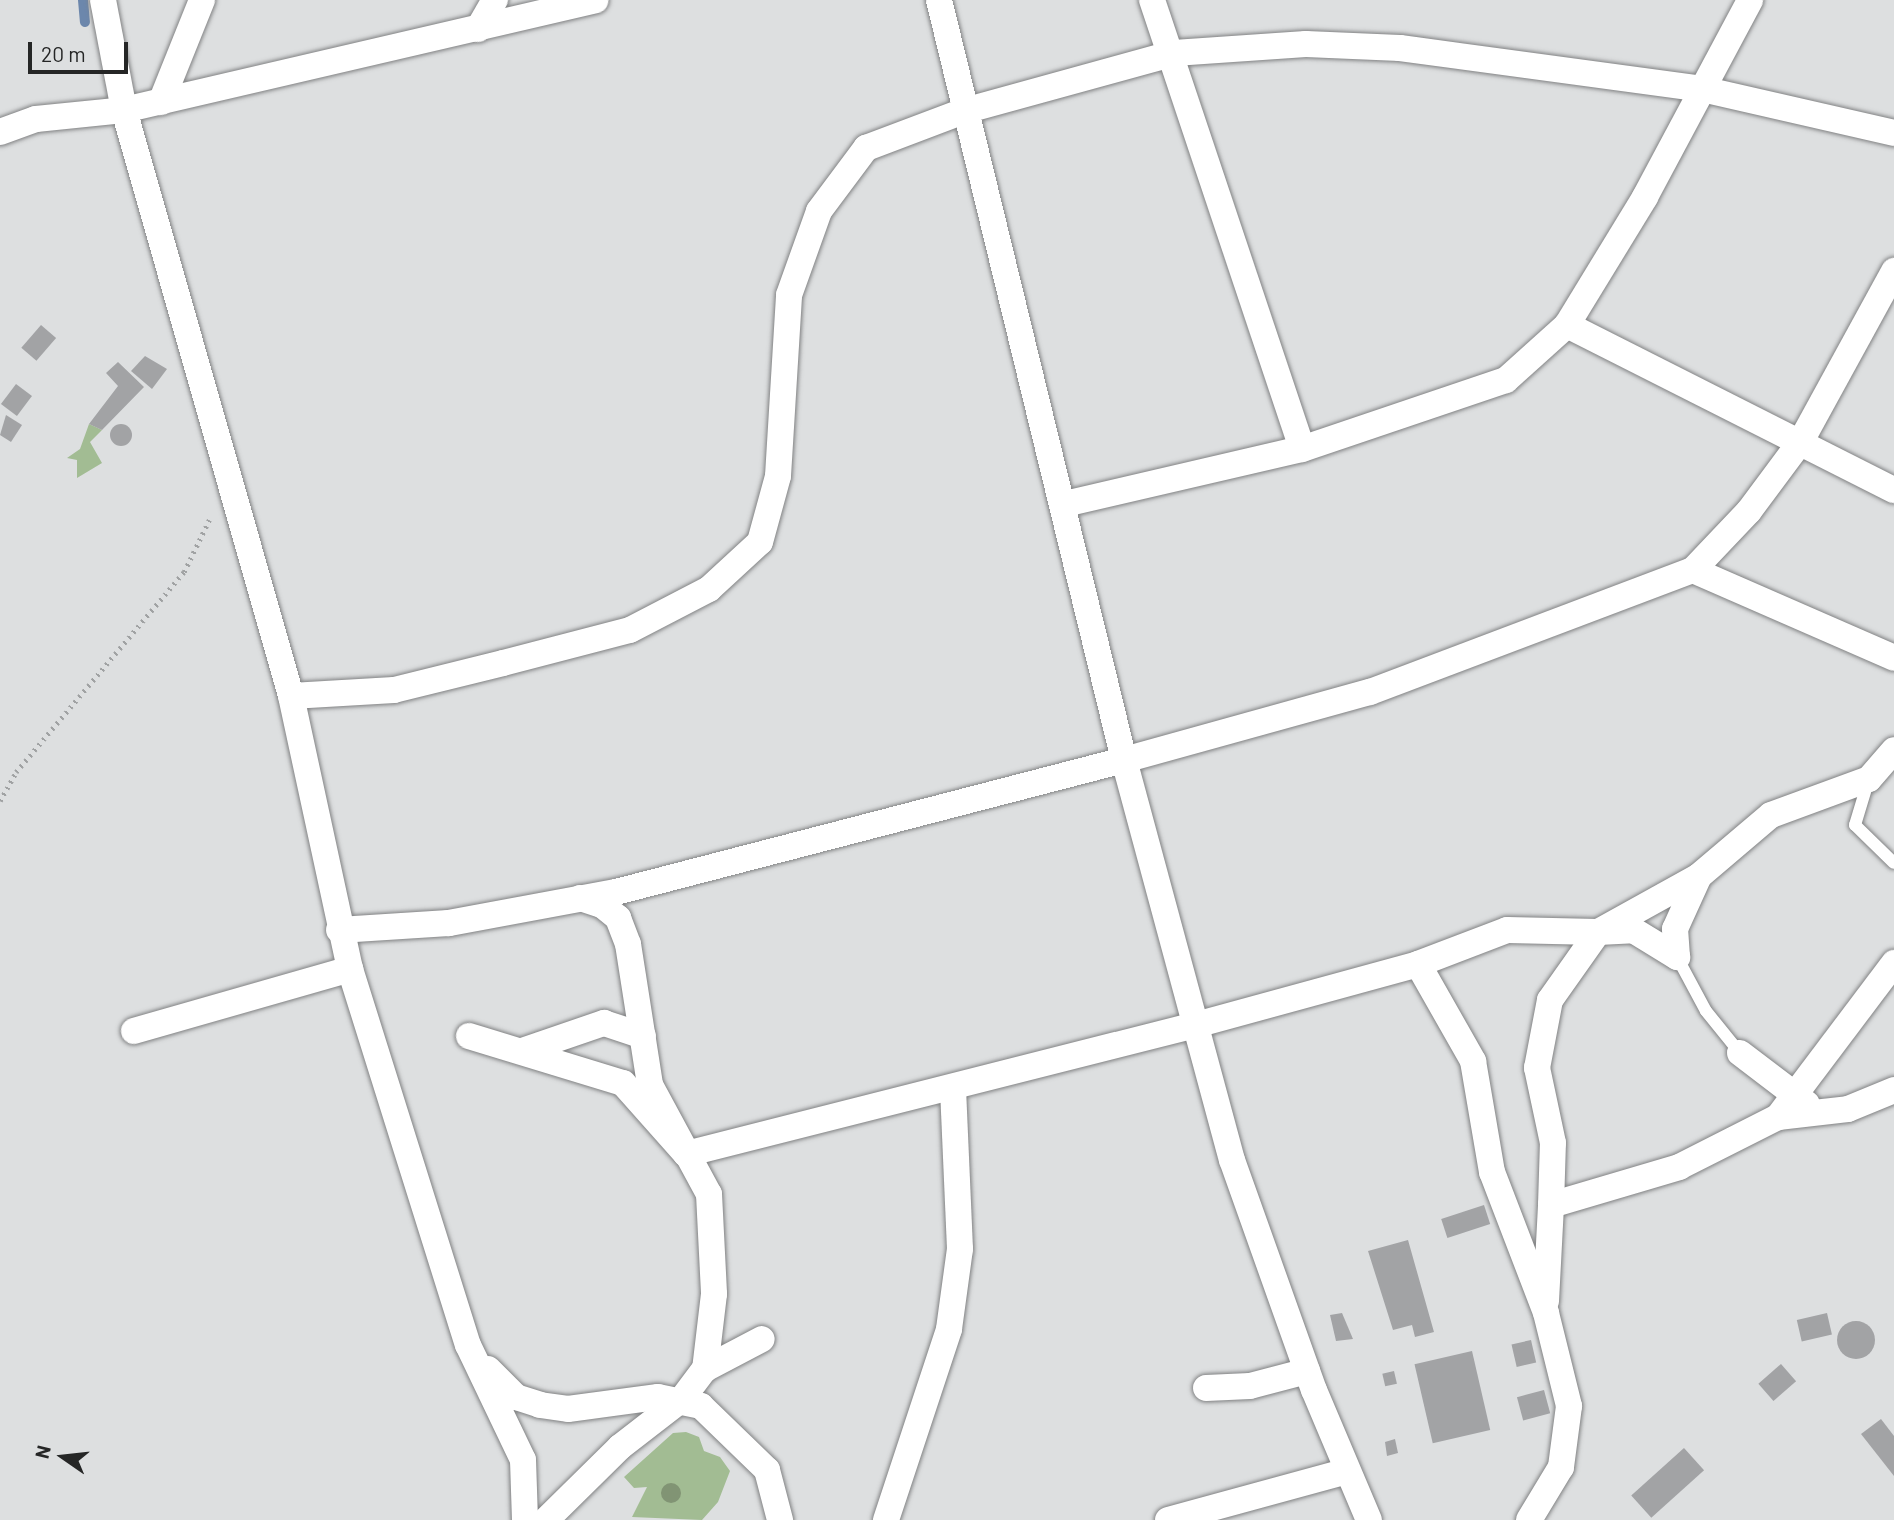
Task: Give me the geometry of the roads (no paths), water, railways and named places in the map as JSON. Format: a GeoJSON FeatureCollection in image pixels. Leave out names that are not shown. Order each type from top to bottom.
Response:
{"type":"FeatureCollection","features":[{"type":"Feature","properties":{"kind":"street"},"geometry":{"type":"LineString","coordinates":[[103,0],[124,110],[292,696],[350,969],[468,1345],[523,1460],[525,1520]]}},
{"type":"Feature","properties":{"kind":"street"},"geometry":{"type":"LineString","coordinates":[[160,102],[202,0]]}},
{"type":"Feature","properties":{"kind":"street"},"geometry":{"type":"LineString","coordinates":[[478,29],[495,0]]}},
{"type":"Feature","properties":{"kind":"street"},"geometry":{"type":"LineString","coordinates":[[0,132],[36,119],[124,110],[595,0]]}},
{"type":"Feature","properties":{"kind":"street"},"geometry":{"type":"LineString","coordinates":[[939,0],[964,111],[1065,504],[1124,761],[1199,1024],[1232,1160],[1307,1371],[1369,1520]]}},
{"type":"Feature","properties":{"kind":"street"},"geometry":{"type":"LineString","coordinates":[[1152,0],[1174,53],[1302,449]]}},
{"type":"Feature","properties":{"kind":"street"},"geometry":{"type":"LineString","coordinates":[[1065,504],[1302,449],[1506,380],[1567,325],[1750,0]]}},
{"type":"Feature","properties":{"kind":"street"},"geometry":{"type":"LineString","coordinates":[[292,696],[394,690],[541,653],[630,630],[709,589],[760,542],[778,476],[789,295],[819,211],[866,148],[964,111],[1174,53],[1306,44],[1400,48],[1702,89],[1894,133]]}},
{"type":"Feature","properties":{"kind":"street"},"geometry":{"type":"LineString","coordinates":[[340,930],[449,923],[580,898],[1124,761],[1370,692],[1693,569],[1749,511],[1801,441],[1894,271]]}},
{"type":"Feature","properties":{"kind":"street"},"geometry":{"type":"LineString","coordinates":[[1567,325],[1894,490]]}},
{"type":"Feature","properties":{"kind":"street"},"geometry":{"type":"LineString","coordinates":[[1693,569],[1894,658]]}},
{"type":"Feature","properties":{"kind":"street"},"geometry":{"type":"LineString","coordinates":[[1546,1313],[1553,1143],[1537,1068],[1540,1031],[1566,971],[1598,932],[1699,876],[1771,815],[1869,779],[1894,750]]}},
{"type":"Feature","properties":{"kind":"street"},"geometry":{"type":"LineString","coordinates":[[1677,957],[1675,929],[1699,876]]}},
{"type":"Feature","properties":{"kind":"street"},"geometry":{"type":"LineString","coordinates":[[580,898],[602,905],[618,918],[631,962],[650,1085],[686,1154],[710,1208],[714,1294],[705,1369]]}},
{"type":"Feature","properties":{"kind":"street"},"geometry":{"type":"LineString","coordinates":[[686,1154],[953,1090],[1199,1024],[1418,964],[1507,930],[1598,932],[1633,929],[1677,957]]}},
{"type":"Feature","properties":{"kind":"street"},"geometry":{"type":"LineString","coordinates":[[522,1051],[604,1023],[625,999],[631,962]]}},
{"type":"Feature","properties":{"kind":"street"},"geometry":{"type":"LineString","coordinates":[[1778,1117],[1894,963]]}},
{"type":"Feature","properties":{"kind":"street"},"geometry":{"type":"LineString","coordinates":[[1418,964],[1473,1061],[1492,1172],[1546,1313],[1569,1406],[1561,1466],[1530,1520]]}},
{"type":"Feature","properties":{"kind":"street"},"geometry":{"type":"LineString","coordinates":[[134,1031],[350,969]]}},
{"type":"Feature","properties":{"kind":"street"},"geometry":{"type":"LineString","coordinates":[[604,1023],[643,1036]]}},
{"type":"Feature","properties":{"kind":"street"},"geometry":{"type":"LineString","coordinates":[[469,1036],[623,1083],[686,1154]]}},
{"type":"Feature","properties":{"kind":"street"},"geometry":{"type":"LineString","coordinates":[[1740,1053],[1794,1096],[1821,1112]]}},
{"type":"Feature","properties":{"kind":"street"},"geometry":{"type":"LineString","coordinates":[[886,1520],[949,1329],[960,1249],[953,1090]]}},
{"type":"Feature","properties":{"kind":"street"},"geometry":{"type":"LineString","coordinates":[[1550,1205],[1679,1167],[1778,1117],[1821,1112],[1894,1090]]}},
{"type":"Feature","properties":{"kind":"street"},"geometry":{"type":"LineString","coordinates":[[546,1520],[612,1455],[682,1399],[705,1369],[762,1339]]}},
{"type":"Feature","properties":{"kind":"street"},"geometry":{"type":"LineString","coordinates":[[468,1345],[499,1383],[540,1405],[682,1399],[701,1406],[767,1470],[780,1520]]}},
{"type":"Feature","properties":{"kind":"street"},"geometry":{"type":"LineString","coordinates":[[1206,1388],[1250,1386],[1307,1371]]}},
{"type":"Feature","properties":{"kind":"street"},"geometry":{"type":"LineString","coordinates":[[1168,1520],[1347,1471]]}},
{"type":"Feature","properties":{"kind":"lane"},"geometry":{"type":"LineString","coordinates":[[1869,779],[1857,799],[1855,825],[1894,863]]}},
{"type":"Feature","properties":{"kind":"lane"},"geometry":{"type":"LineString","coordinates":[[1677,957],[1706,1011],[1740,1053]]}},
{"type":"Feature","properties":{"kind":"waterway"},"geometry":{"type":"LineString","coordinates":[[83,0],[85,22]]}}]}
